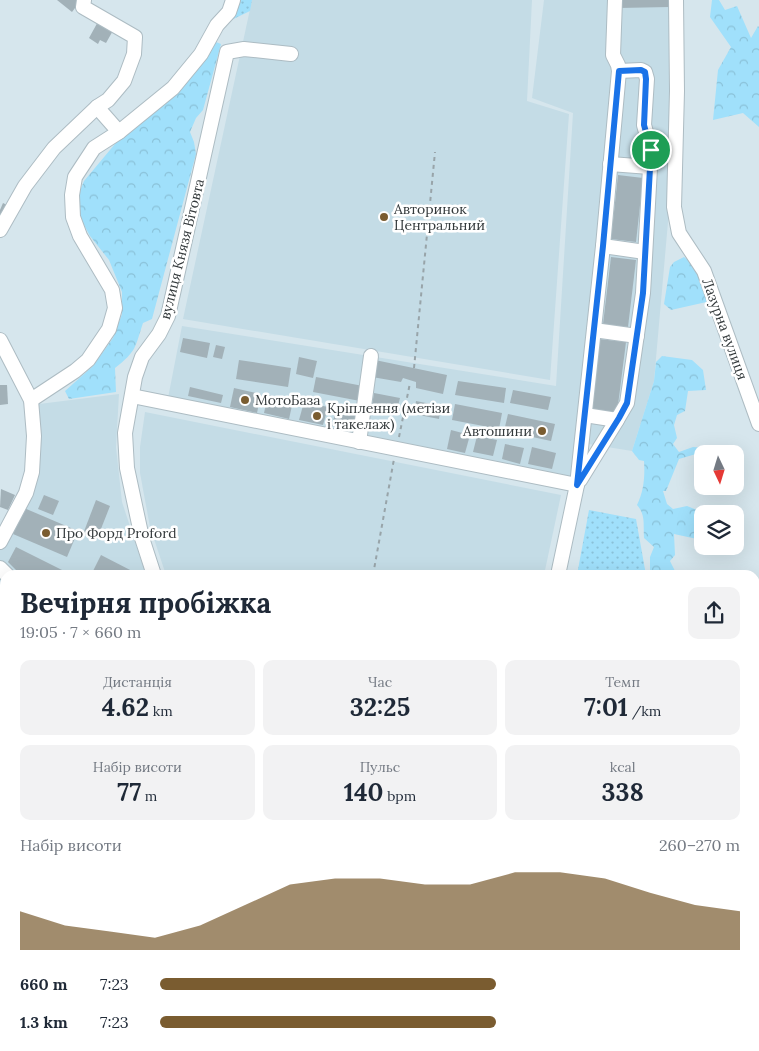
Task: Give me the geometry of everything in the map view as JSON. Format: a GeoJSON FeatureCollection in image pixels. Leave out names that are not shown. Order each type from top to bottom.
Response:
{"type":"FeatureCollection","features":[{"type":"Feature","properties":{"kind":"street"},"geometry":{"type":"LineString","coordinates":[[0,230],[26,186],[54,148],[97,107],[108,100],[124,81],[134,54],[135,37],[84,7],[84,0]]}},
{"type":"Feature","properties":{"kind":"street"},"geometry":{"type":"LineString","coordinates":[[32,400],[88,360],[109,329],[115,308],[112,290],[80,236],[73,217],[72,195],[75,178],[94,148],[119,132],[173,88],[201,54],[217,25],[229,12],[233,0]]}},
{"type":"Feature","properties":{"kind":"street"},"geometry":{"type":"LineString","coordinates":[[559,570],[577,485],[603,246],[619,71],[613,55],[615,0]]}},
{"type":"Feature","properties":{"kind":"street","name":"Лазурна вулиця"},"geometry":{"type":"LineString","coordinates":[[676,0],[677,91],[674,207],[679,233],[704,271],[759,424]]}},
{"type":"Feature","properties":{"kind":"street","name":"вулиця Князя Вітовта"},"geometry":{"type":"LineString","coordinates":[[152,570],[142,538],[125,451],[135,377],[142,357],[159,334],[168,316],[227,52],[244,49],[291,54]]}},
{"type":"Feature","properties":{"kind":"street"},"geometry":{"type":"LineString","coordinates":[[577,485],[627,403],[643,293],[651,150],[644,125],[646,79],[645,72],[641,70],[619,71]]}},
{"type":"Feature","properties":{"kind":"street"},"geometry":{"type":"LineString","coordinates":[[97,107],[119,132]]}},
{"type":"Feature","properties":{"kind":"street"},"geometry":{"type":"LineString","coordinates":[[610,164],[650,167]]}},
{"type":"Feature","properties":{"kind":"street"},"geometry":{"type":"LineString","coordinates":[[603,246],[645,252]]}},
{"type":"Feature","properties":{"kind":"street"},"geometry":{"type":"LineString","coordinates":[[594,330],[637,336]]}},
{"type":"Feature","properties":{"kind":"street"},"geometry":{"type":"LineString","coordinates":[[0,340],[32,400],[34,436],[32,472],[26,493],[0,542]]}},
{"type":"Feature","properties":{"kind":"street"},"geometry":{"type":"LineString","coordinates":[[359,442],[371,356]]}},
{"type":"Feature","properties":{"kind":"street"},"geometry":{"type":"LineString","coordinates":[[132,396],[577,485]]}},
{"type":"Feature","properties":{"kind":"street"},"geometry":{"type":"LineString","coordinates":[[585,415],[617,420]]}},
{"type":"Feature","properties":{"kind":"path"},"geometry":{"type":"LineString","coordinates":[[414,368],[435,152]]}},
{"type":"Feature","properties":{"kind":"path"},"geometry":{"type":"LineString","coordinates":[[374,570],[410,383]]}},
{"type":"Feature","properties":{"kind":"shaded area","name":"Авторинок Центральний"},"geometry":{"type":"Polygon","coordinates":[[[252,0],[532,0],[527,101],[569,114],[550,380],[183,319],[252,0]]]}},
{"type":"Feature","properties":{"kind":"shaded area"},"geometry":{"type":"Polygon","coordinates":[[[544,0],[669,0],[671,188],[654,381],[632,451],[576,442],[570,476],[168,398],[182,326],[556,386],[573,113],[532,98],[544,0]]]}},
{"type":"Feature","properties":{"kind":"shaded area"},"geometry":{"type":"Polygon","coordinates":[[[119,394],[116,447],[122,502],[144,570],[0,570],[0,550],[12,533],[39,472],[39,404],[119,394]]]}},
{"type":"Feature","properties":{"kind":"shaded area"},"geometry":{"type":"Polygon","coordinates":[[[145,412],[561,495],[545,570],[164,570],[150,527],[140,473],[140,447],[145,412]]]}},
{"type":"Feature","properties":{"kind":"green space"},"geometry":{"type":"Polygon","coordinates":[[[236,0],[252,0],[250,11],[221,25],[236,0]]]}},
{"type":"Feature","properties":{"kind":"green space"},"geometry":{"type":"Polygon","coordinates":[[[712,0],[719,0],[725,10],[737,6],[751,38],[759,27],[759,127],[743,113],[713,120],[718,70],[731,47],[710,17],[712,0]]]}},
{"type":"Feature","properties":{"kind":"green space"},"geometry":{"type":"Polygon","coordinates":[[[216,42],[221,44],[203,110],[196,118],[190,132],[196,154],[152,319],[143,323],[131,353],[115,368],[116,392],[69,399],[65,391],[93,366],[113,338],[122,314],[122,292],[109,260],[90,236],[80,218],[79,193],[84,181],[120,138],[131,132],[166,103],[194,74],[216,42]]]}},
{"type":"Feature","properties":{"kind":"green space"},"geometry":{"type":"Polygon","coordinates":[[[684,257],[698,271],[711,301],[671,310],[664,304],[670,267],[674,262],[684,257]]]}},
{"type":"Feature","properties":{"kind":"green space"},"geometry":{"type":"Polygon","coordinates":[[[662,356],[692,360],[703,370],[706,390],[688,391],[685,411],[677,415],[674,425],[677,438],[673,444],[679,452],[694,447],[694,455],[679,459],[666,491],[663,491],[667,504],[673,509],[687,506],[694,509],[694,538],[674,534],[675,555],[670,561],[674,570],[650,570],[650,557],[654,547],[644,538],[643,516],[637,505],[644,483],[644,461],[639,460],[632,451],[654,381],[656,362],[662,356]]]}},
{"type":"Feature","properties":{"kind":"green space"},"geometry":{"type":"Polygon","coordinates":[[[589,510],[636,519],[645,570],[578,570],[589,510]]]}},
{"type":"Feature","properties":{"kind":"building"},"geometry":{"type":"Polygon","coordinates":[[[57,0],[81,0],[72,12],[57,0]]]}},
{"type":"Feature","properties":{"kind":"building"},"geometry":{"type":"Polygon","coordinates":[[[619,0],[669,0],[669,7],[619,8],[619,0]]]}},
{"type":"Feature","properties":{"kind":"building"},"geometry":{"type":"Polygon","coordinates":[[[100,18],[115,27],[106,43],[100,40],[98,44],[89,38],[100,18]]]}},
{"type":"Feature","properties":{"kind":"building"},"geometry":{"type":"Polygon","coordinates":[[[618,175],[643,178],[636,242],[611,239],[618,175]]]}},
{"type":"Feature","properties":{"kind":"building"},"geometry":{"type":"Polygon","coordinates":[[[3,203],[13,208],[6,219],[0,215],[3,203]]]}},
{"type":"Feature","properties":{"kind":"building"},"geometry":{"type":"Polygon","coordinates":[[[611,257],[636,260],[628,327],[603,324],[611,257]]]}},
{"type":"Feature","properties":{"kind":"building"},"geometry":{"type":"Polygon","coordinates":[[[183,338],[210,343],[207,358],[180,352],[183,338]]]}},
{"type":"Feature","properties":{"kind":"building"},"geometry":{"type":"Polygon","coordinates":[[[599,339],[626,342],[617,413],[591,410],[599,339]]]}},
{"type":"Feature","properties":{"kind":"building"},"geometry":{"type":"Polygon","coordinates":[[[216,345],[225,347],[222,359],[213,357],[216,345]]]}},
{"type":"Feature","properties":{"kind":"building"},"geometry":{"type":"Polygon","coordinates":[[[299,357],[317,361],[313,378],[296,374],[299,357]]]}},
{"type":"Feature","properties":{"kind":"building"},"geometry":{"type":"Polygon","coordinates":[[[239,360],[291,368],[288,387],[236,379],[239,360]]]}},
{"type":"Feature","properties":{"kind":"building"},"geometry":{"type":"Polygon","coordinates":[[[375,360],[447,375],[443,394],[416,388],[416,382],[403,378],[401,382],[372,377],[375,360]]]}},
{"type":"Feature","properties":{"kind":"building"},"geometry":{"type":"Polygon","coordinates":[[[316,377],[363,386],[360,401],[313,392],[316,377]]]}},
{"type":"Feature","properties":{"kind":"building"},"geometry":{"type":"Polygon","coordinates":[[[458,381],[506,388],[504,403],[455,395],[458,381]]]}},
{"type":"Feature","properties":{"kind":"building"},"geometry":{"type":"Polygon","coordinates":[[[0,385],[7,385],[8,404],[0,405],[0,385]]]}},
{"type":"Feature","properties":{"kind":"building"},"geometry":{"type":"Polygon","coordinates":[[[190,387],[223,395],[221,403],[188,396],[190,387]]]}},
{"type":"Feature","properties":{"kind":"building","name":"МотоБаза"},"geometry":{"type":"Polygon","coordinates":[[[234,388],[261,394],[257,413],[230,407],[234,388]]]}},
{"type":"Feature","properties":{"kind":"building"},"geometry":{"type":"Polygon","coordinates":[[[513,390],[551,397],[548,410],[510,403],[513,390]]]}},
{"type":"Feature","properties":{"kind":"building"},"geometry":{"type":"Polygon","coordinates":[[[374,393],[400,398],[397,410],[372,405],[374,393]]]}},
{"type":"Feature","properties":{"kind":"building"},"geometry":{"type":"Polygon","coordinates":[[[268,395],[293,401],[289,419],[264,413],[268,395]]]}},
{"type":"Feature","properties":{"kind":"building"},"geometry":{"type":"Polygon","coordinates":[[[416,401],[441,406],[439,419],[414,414],[416,401]]]}},
{"type":"Feature","properties":{"kind":"building"},"geometry":{"type":"Polygon","coordinates":[[[304,402],[328,407],[323,425],[299,420],[304,402]]]}},
{"type":"Feature","properties":{"kind":"building"},"geometry":{"type":"Polygon","coordinates":[[[455,404],[502,413],[499,429],[452,420],[455,404]]]}},
{"type":"Feature","properties":{"kind":"building"},"geometry":{"type":"Polygon","coordinates":[[[336,409],[357,413],[353,430],[332,426],[336,409]]]}},
{"type":"Feature","properties":{"kind":"building"},"geometry":{"type":"Polygon","coordinates":[[[508,414],[555,424],[551,441],[504,431],[508,414]]]}},
{"type":"Feature","properties":{"kind":"building"},"geometry":{"type":"Polygon","coordinates":[[[451,430],[470,435],[465,453],[447,449],[451,430]]]}},
{"type":"Feature","properties":{"kind":"building"},"geometry":{"type":"Polygon","coordinates":[[[477,436],[497,440],[493,456],[473,452],[477,436]]]}},
{"type":"Feature","properties":{"kind":"building"},"geometry":{"type":"Polygon","coordinates":[[[505,444],[524,448],[520,464],[502,459],[505,444]]]}},
{"type":"Feature","properties":{"kind":"building"},"geometry":{"type":"Polygon","coordinates":[[[532,447],[556,453],[552,469],[528,464],[532,447]]]}},
{"type":"Feature","properties":{"kind":"building"},"geometry":{"type":"Polygon","coordinates":[[[1,489],[15,495],[8,510],[0,507],[1,489]]]}},
{"type":"Feature","properties":{"kind":"building"},"geometry":{"type":"Polygon","coordinates":[[[44,495],[59,501],[53,515],[38,509],[44,495]]]}},
{"type":"Feature","properties":{"kind":"building"},"geometry":{"type":"Polygon","coordinates":[[[96,500],[110,506],[97,539],[83,534],[96,500]]]}},
{"type":"Feature","properties":{"kind":"building","name":"Про Форд Proford"},"geometry":{"type":"Polygon","coordinates":[[[24,508],[78,531],[67,557],[13,534],[24,508]]]}},
{"type":"Feature","properties":{"kind":"building"},"geometry":{"type":"Polygon","coordinates":[[[16,547],[62,570],[16,570],[8,562],[16,547]]]}},
{"type":"Feature","properties":{"kind":"building"},"geometry":{"type":"Polygon","coordinates":[[[101,555],[130,570],[94,570],[101,555]]]}},
{"type":"Feature","properties":{"kind":"place","name":"Авторинок Центральний"},"geometry":{"type":"Point","coordinates":[384,217]}},
{"type":"Feature","properties":{"kind":"place","name":"МотоБаза"},"geometry":{"type":"Point","coordinates":[245,400]}},
{"type":"Feature","properties":{"kind":"place","name":"Кріплення (метізи і такелаж)"},"geometry":{"type":"Point","coordinates":[317,416]}},
{"type":"Feature","properties":{"kind":"place","name":"Автошини"},"geometry":{"type":"Point","coordinates":[542,431]}},
{"type":"Feature","properties":{"kind":"place","name":"Про Форд Proford"},"geometry":{"type":"Point","coordinates":[46,533]}},
{"type":"Feature","properties":{"kind":"route"},"geometry":{"type":"LineString","coordinates":[[641,70],[645,72],[644,125],[651,150],[643,293],[627,403],[577,485],[603,246],[619,71],[641,70]]}}]}
